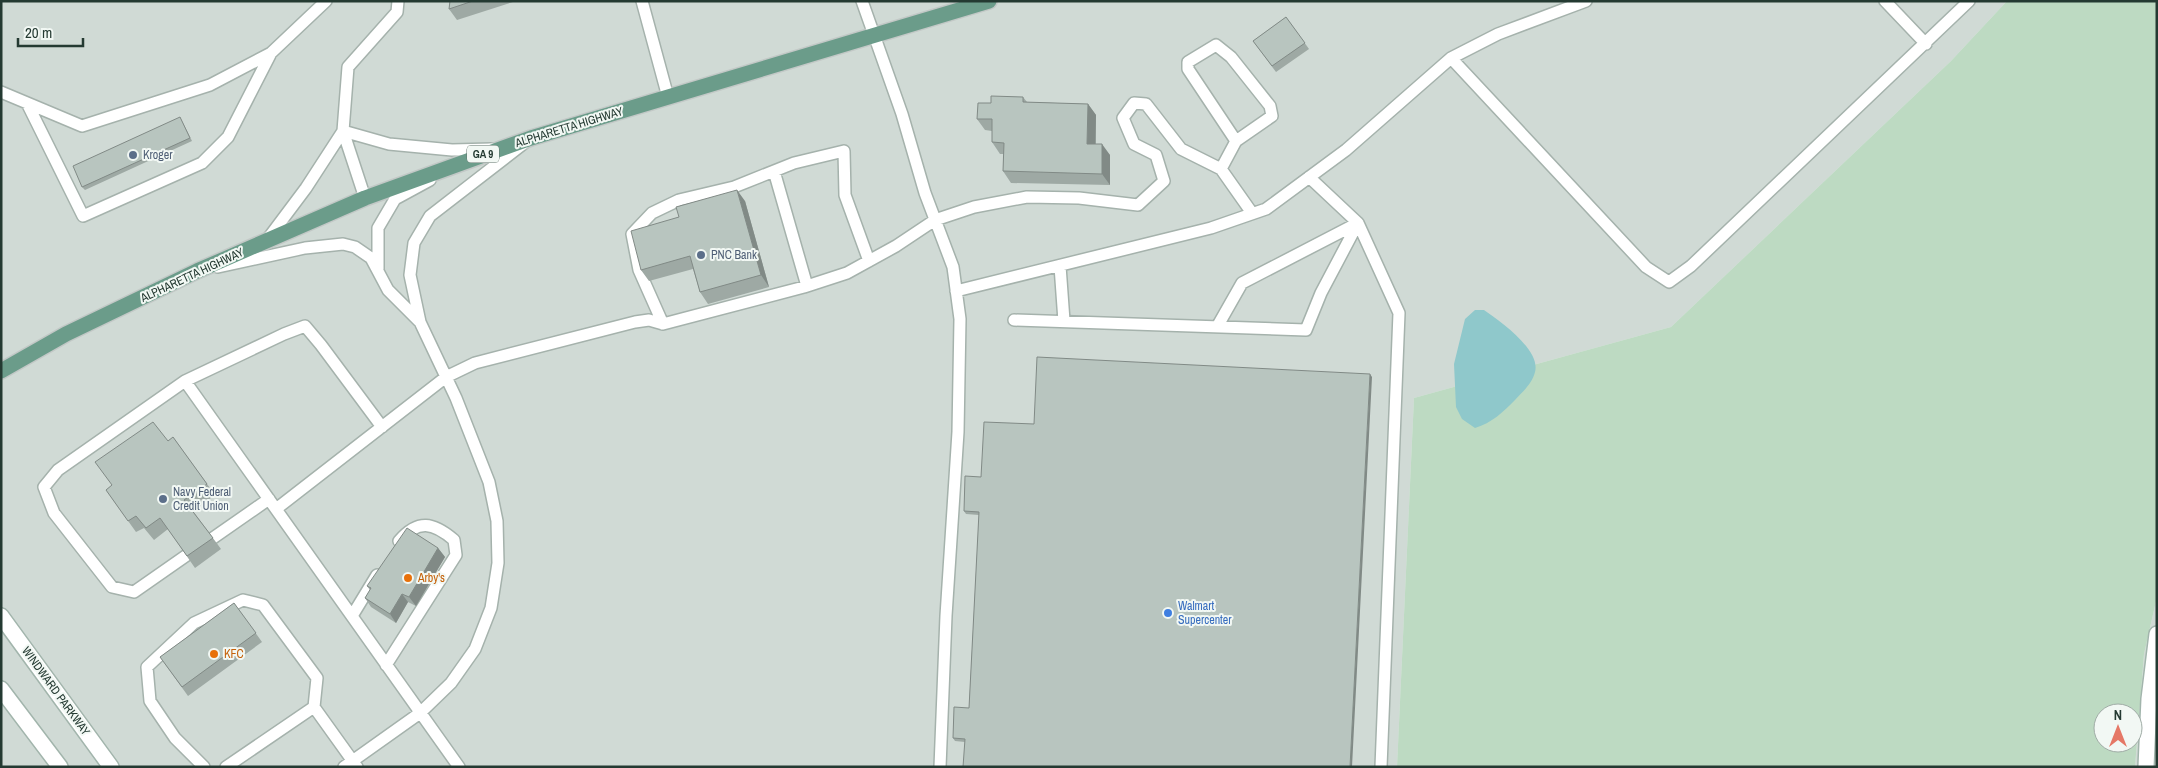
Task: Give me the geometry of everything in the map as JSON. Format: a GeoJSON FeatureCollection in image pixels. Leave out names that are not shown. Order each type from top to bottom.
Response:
{"type":"FeatureCollection","features":[{"type":"Feature","properties":{"kind":"main road","name":"ALPHARETTA HIGHWAY"},"geometry":{"type":"LineString","coordinates":[[3,371],[66,334],[197,272],[365,198],[531,138],[989,1]]}},
{"type":"Feature","properties":{"kind":"main road","name":"WINDWARD PARKWAY"},"geometry":{"type":"LineString","coordinates":[[1,616],[111,767]]}},
{"type":"Feature","properties":{"kind":"main road"},"geometry":{"type":"LineString","coordinates":[[2146,767],[2149,699],[2157,634]]}},
{"type":"Feature","properties":{"kind":"main road"},"geometry":{"type":"LineString","coordinates":[[1,689],[60,767]]}},
{"type":"Feature","properties":{"kind":"lane"},"geometry":{"type":"LineString","coordinates":[[1,92],[82,126],[210,85],[271,53],[326,1]]}},
{"type":"Feature","properties":{"kind":"lane"},"geometry":{"type":"LineString","coordinates":[[365,198],[343,131],[348,68],[397,12],[398,1]]}},
{"type":"Feature","properties":{"kind":"lane"},"geometry":{"type":"LineString","coordinates":[[642,1],[668,97]]}},
{"type":"Feature","properties":{"kind":"lane"},"geometry":{"type":"LineString","coordinates":[[862,1],[902,114],[925,193],[953,267],[960,319],[958,432],[946,616],[940,767]]}},
{"type":"Feature","properties":{"kind":"lane"},"geometry":{"type":"LineString","coordinates":[[956,291],[1211,228],[1266,208],[1346,150],[1451,58],[1498,34],[1586,1]]}},
{"type":"Feature","properties":{"kind":"lane"},"geometry":{"type":"LineString","coordinates":[[1885,1],[1926,44]]}},
{"type":"Feature","properties":{"kind":"lane"},"geometry":{"type":"LineString","coordinates":[[1451,58],[1646,267],[1669,282],[1691,266],[1969,1]]}},
{"type":"Feature","properties":{"kind":"lane"},"geometry":{"type":"LineString","coordinates":[[1221,169],[1236,141],[1272,116],[1270,106],[1232,57],[1216,45],[1188,62],[1188,69],[1236,141]]}},
{"type":"Feature","properties":{"kind":"lane"},"geometry":{"type":"LineString","coordinates":[[27,103],[83,216],[202,163],[228,137],[271,53]]}},
{"type":"Feature","properties":{"kind":"lane"},"geometry":{"type":"LineString","coordinates":[[276,509],[446,377],[475,363],[635,322],[649,320],[663,324],[807,286],[846,273],[896,246],[935,220],[974,208],[1027,197],[1079,198],[1138,204],[1164,181],[1156,155],[1134,144],[1123,118],[1134,103],[1146,104],[1181,149],[1221,169],[1252,213]]}},
{"type":"Feature","properties":{"kind":"lane"},"geometry":{"type":"LineString","coordinates":[[343,131],[389,144],[452,150],[497,149]]}},
{"type":"Feature","properties":{"kind":"lane"},"geometry":{"type":"LineString","coordinates":[[266,241],[306,188],[343,131]]}},
{"type":"Feature","properties":{"kind":"lane"},"geometry":{"type":"LineString","coordinates":[[204,767],[175,738],[150,701],[147,667],[194,623],[243,600],[263,605],[317,678],[314,707],[351,765],[420,713],[450,684],[475,649],[491,608],[498,563],[497,521],[489,482],[446,377],[420,322],[410,276],[414,243],[430,216],[531,138]]}},
{"type":"Feature","properties":{"kind":"lane"},"geometry":{"type":"LineString","coordinates":[[663,324],[639,270],[632,234],[652,213],[679,200],[734,187],[794,163],[844,151],[845,195],[868,261]]}},
{"type":"Feature","properties":{"kind":"lane"},"geometry":{"type":"LineString","coordinates":[[379,272],[378,228],[395,199],[467,161]]}},
{"type":"Feature","properties":{"kind":"lane"},"geometry":{"type":"LineString","coordinates":[[774,171],[807,286]]}},
{"type":"Feature","properties":{"kind":"lane"},"geometry":{"type":"LineString","coordinates":[[1309,177],[1358,223],[1399,313],[1381,767]]}},
{"type":"Feature","properties":{"kind":"lane"},"geometry":{"type":"LineString","coordinates":[[1014,320],[1306,330],[1321,293],[1358,223]]}},
{"type":"Feature","properties":{"kind":"lane"},"geometry":{"type":"LineString","coordinates":[[1217,327],[1242,283],[1358,223]]}},
{"type":"Feature","properties":{"kind":"lane"},"geometry":{"type":"LineString","coordinates":[[197,272],[305,248],[343,244],[355,247],[371,258],[388,290],[420,322]]}},
{"type":"Feature","properties":{"kind":"lane"},"geometry":{"type":"LineString","coordinates":[[1060,266],[1064,321]]}},
{"type":"Feature","properties":{"kind":"lane"},"geometry":{"type":"LineString","coordinates":[[187,555],[134,592],[112,587],[54,514],[44,487],[58,470],[185,381],[305,326],[321,344],[382,427]]}},
{"type":"Feature","properties":{"kind":"lane"},"geometry":{"type":"LineString","coordinates":[[185,381],[459,767]]}},
{"type":"Feature","properties":{"kind":"lane"},"geometry":{"type":"LineString","coordinates":[[213,538],[269,499]]}},
{"type":"Feature","properties":{"kind":"lane"},"geometry":{"type":"LineString","coordinates":[[386,665],[456,555],[454,540],[443,530],[425,525],[409,529],[393,549]]}},
{"type":"Feature","properties":{"kind":"lane"},"geometry":{"type":"LineString","coordinates":[[352,616],[383,566]]}},
{"type":"Feature","properties":{"kind":"lane"},"geometry":{"type":"LineString","coordinates":[[226,767],[314,707]]}},
{"type":"Feature","properties":{"kind":"shaded area"},"geometry":{"type":"Polygon","coordinates":[[[1,1],[2007,1],[1951,61],[1671,327],[1414,398],[1397,767],[1,767],[1,1]]]}},
{"type":"Feature","properties":{"kind":"shaded area"},"geometry":{"type":"Polygon","coordinates":[[[2157,597],[2157,767],[2135,767],[2136,753],[2143,753],[2143,703],[2140,703],[2144,654],[2157,597]]]}},
{"type":"Feature","properties":{"kind":"green space"},"geometry":{"type":"Polygon","coordinates":[[[2007,1],[2157,1],[2157,597],[2144,654],[2140,703],[2093,703],[2093,753],[2136,753],[2135,767],[1397,767],[1414,398],[1671,327],[1951,61],[2007,1]]]}},
{"type":"Feature","properties":{"kind":"water"},"geometry":{"type":"Polygon","coordinates":[[[1475,310],[1484,310],[1518,337],[1532,355],[1535,363],[1535,372],[1529,384],[1511,404],[1497,417],[1475,428],[1462,419],[1456,407],[1454,364],[1465,319],[1475,310]]]}},
{"type":"Feature","properties":{"kind":"building"},"geometry":{"type":"Polygon","coordinates":[[[450,1],[473,1],[449,9],[450,1]]]}},
{"type":"Feature","properties":{"kind":"building"},"geometry":{"type":"Polygon","coordinates":[[[1286,17],[1305,43],[1272,66],[1253,41],[1286,17]]]}},
{"type":"Feature","properties":{"kind":"building"},"geometry":{"type":"Polygon","coordinates":[[[991,96],[1023,97],[1023,102],[1088,104],[1087,144],[1102,144],[1102,174],[1003,171],[1004,143],[992,142],[992,119],[977,119],[978,103],[991,103],[991,96]]]}},
{"type":"Feature","properties":{"kind":"building","name":"Kroger"},"geometry":{"type":"Polygon","coordinates":[[[180,117],[190,138],[82,187],[73,166],[180,117]]]}},
{"type":"Feature","properties":{"kind":"building","name":"PNC Bank"},"geometry":{"type":"Polygon","coordinates":[[[737,190],[761,275],[700,292],[690,256],[641,270],[631,231],[679,217],[676,207],[737,190]]]}},
{"type":"Feature","properties":{"kind":"building","name":"Walmart Supercenter"},"geometry":{"type":"Polygon","coordinates":[[[1037,357],[1370,374],[1350,767],[963,767],[965,739],[953,738],[954,707],[969,708],[979,512],[964,511],[965,476],[981,477],[984,422],[1034,424],[1037,357]]]}},
{"type":"Feature","properties":{"kind":"building","name":"Navy Federal Credit Union"},"geometry":{"type":"Polygon","coordinates":[[[153,422],[168,441],[173,437],[207,484],[184,500],[213,538],[187,556],[160,518],[146,528],[136,516],[128,521],[106,490],[112,485],[95,462],[153,422]]]}},
{"type":"Feature","properties":{"kind":"building","name":"Arby's"},"geometry":{"type":"Polygon","coordinates":[[[407,528],[438,548],[409,597],[402,594],[390,614],[365,598],[371,588],[367,586],[407,528]]]}},
{"type":"Feature","properties":{"kind":"building","name":"KFC"},"geometry":{"type":"Polygon","coordinates":[[[234,603],[256,633],[182,687],[160,657],[234,603]]]}},
{"type":"Feature","properties":{"kind":"place","name":"Kroger"},"geometry":{"type":"Point","coordinates":[133,155]}},
{"type":"Feature","properties":{"kind":"place","name":"PNC Bank"},"geometry":{"type":"Point","coordinates":[701,255]}},
{"type":"Feature","properties":{"kind":"place","name":"Navy Federal Credit Union"},"geometry":{"type":"Point","coordinates":[163,499]}},
{"type":"Feature","properties":{"kind":"place","name":"Arby's"},"geometry":{"type":"Point","coordinates":[408,578]}},
{"type":"Feature","properties":{"kind":"place","name":"Walmart Supercenter"},"geometry":{"type":"Point","coordinates":[1168,613]}},
{"type":"Feature","properties":{"kind":"place","name":"KFC"},"geometry":{"type":"Point","coordinates":[214,654]}}]}
